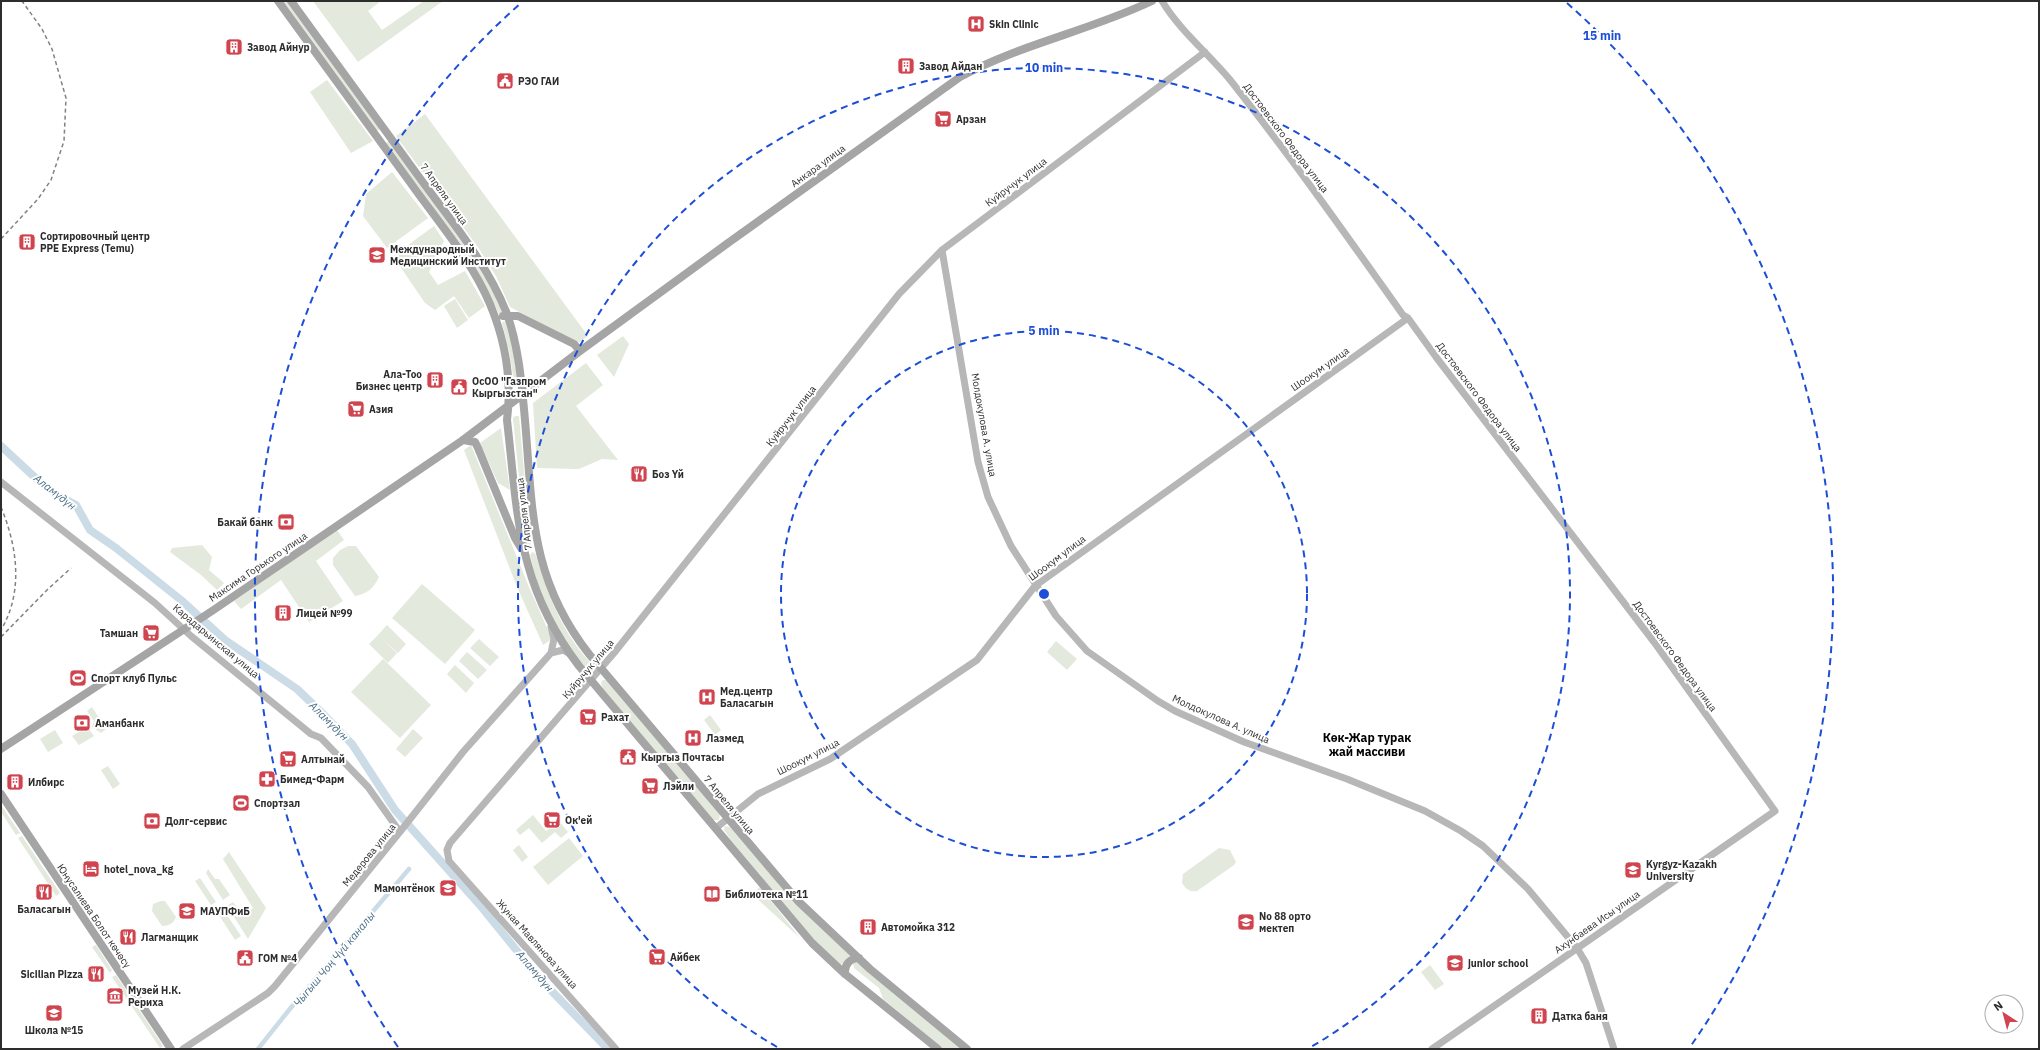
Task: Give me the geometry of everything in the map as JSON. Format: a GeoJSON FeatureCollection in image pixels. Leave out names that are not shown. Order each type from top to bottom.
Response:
{"type":"FeatureCollection","features":[{"type":"Feature","properties":{"kind":"main road","name":"7 Апреля улица"},"geometry":{"type":"LineString","coordinates":[[278,1],[472,270],[482,288],[495,318],[506,362],[509,407],[507,420],[519,527],[524,553],[535,588],[549,619],[570,654],[812,943],[845,974],[938,1049]]}},
{"type":"Feature","properties":{"kind":"main road","name":"7 Апреля улица"},"geometry":{"type":"LineString","coordinates":[[291,1],[479,260],[492,282],[507,315],[517,353],[523,396],[533,521],[537,548],[549,585],[560,612],[601,669],[781,883],[859,958],[967,1049]]}},
{"type":"Feature","properties":{"kind":"main road","name":"Анкара улица"},"geometry":{"type":"LineString","coordinates":[[523,396],[580,351],[960,77],[991,61],[1024,48],[1122,15],[1152,1]]}},
{"type":"Feature","properties":{"kind":"main road"},"geometry":{"type":"LineString","coordinates":[[378,139],[387,133]]}},
{"type":"Feature","properties":{"kind":"main road"},"geometry":{"type":"LineString","coordinates":[[495,318],[507,315],[518,316],[574,344],[580,351]]}},
{"type":"Feature","properties":{"kind":"main road","name":"Максима Горького улица"},"geometry":{"type":"LineString","coordinates":[[1,749],[192,625],[463,440],[523,396]]}},
{"type":"Feature","properties":{"kind":"main road"},"geometry":{"type":"LineString","coordinates":[[463,440],[475,442],[515,538],[524,553],[537,548]]}},
{"type":"Feature","properties":{"kind":"main road","name":"Юнусалиева Болот көчөсү"},"geometry":{"type":"LineString","coordinates":[[1,794],[171,1049]]}},
{"type":"Feature","properties":{"kind":"main road"},"geometry":{"type":"LineString","coordinates":[[845,974],[845,969],[848,962],[855,958],[859,958]]}},
{"type":"Feature","properties":{"kind":"street","name":"Достоевского Федора улица"},"geometry":{"type":"LineString","coordinates":[[1162,1],[1177,23],[1205,52],[1268,129],[1404,315],[1408,318],[1436,357],[1654,642],[1775,811]]}},
{"type":"Feature","properties":{"kind":"street","name":"Куйручук улица"},"geometry":{"type":"LineString","coordinates":[[447,850],[450,843],[601,669],[727,513],[899,294],[942,250],[1205,52]]}},
{"type":"Feature","properties":{"kind":"street","name":"Молдокулова А. улица"},"geometry":{"type":"LineString","coordinates":[[942,250],[978,462],[986,491],[1003,533],[1035,586],[1056,616],[1088,651],[1158,701],[1175,711],[1244,742],[1347,779],[1425,811],[1461,831],[1483,846],[1514,875],[1577,948],[1586,963],[1614,1049]]}},
{"type":"Feature","properties":{"kind":"street","name":"Шоокум улица"},"geometry":{"type":"LineString","coordinates":[[716,828],[758,794],[830,759],[850,747],[977,660],[1035,586],[1408,318]]}},
{"type":"Feature","properties":{"kind":"street","name":"Карадарьинская улица"},"geometry":{"type":"LineString","coordinates":[[1,482],[155,603],[184,629],[311,734],[321,738],[368,788],[402,830]]}},
{"type":"Feature","properties":{"kind":"street"},"geometry":{"type":"LineString","coordinates":[[549,619],[554,639],[551,653],[563,650],[570,654]]}},
{"type":"Feature","properties":{"kind":"street","name":"Медерова улица"},"geometry":{"type":"LineString","coordinates":[[183,1049],[268,993],[402,830],[463,752],[551,653]]}},
{"type":"Feature","properties":{"kind":"street","name":"Ахунбаева Исы улица"},"geometry":{"type":"LineString","coordinates":[[1432,1049],[1775,811]]}},
{"type":"Feature","properties":{"kind":"street","name":"Жуная Мавлянова улица"},"geometry":{"type":"LineString","coordinates":[[447,850],[449,861],[616,1049]]}},
{"type":"Feature","properties":{"kind":"shaded area"},"geometry":{"type":"Polygon","coordinates":[[[282,1],[287,1],[380,129],[377,131],[282,1]]]}},
{"type":"Feature","properties":{"kind":"shaded area"},"geometry":{"type":"Polygon","coordinates":[[[313,1],[381,1],[368,11],[382,30],[424,1],[443,1],[358,62],[313,1]]]}},
{"type":"Feature","properties":{"kind":"shaded area"},"geometry":{"type":"Polygon","coordinates":[[[327,80],[373,141],[351,153],[310,92],[327,80]]]}},
{"type":"Feature","properties":{"kind":"shaded area"},"geometry":{"type":"Polygon","coordinates":[[[425,114],[588,336],[578,343],[510,307],[497,278],[480,250],[396,136],[425,114]]]}},
{"type":"Feature","properties":{"kind":"shaded area"},"geometry":{"type":"Polygon","coordinates":[[[389,141],[471,256],[498,302],[501,314],[499,314],[478,271],[386,143],[389,141]]]}},
{"type":"Feature","properties":{"kind":"shaded area"},"geometry":{"type":"Polygon","coordinates":[[[392,172],[428,218],[387,248],[363,216],[366,194],[392,172]]]}},
{"type":"Feature","properties":{"kind":"shaded area"},"geometry":{"type":"Polygon","coordinates":[[[434,226],[444,241],[429,272],[438,285],[465,271],[485,306],[469,318],[454,296],[435,310],[425,303],[393,256],[434,226]]]}},
{"type":"Feature","properties":{"kind":"shaded area"},"geometry":{"type":"Polygon","coordinates":[[[455,299],[468,320],[457,328],[444,306],[455,299]]]}},
{"type":"Feature","properties":{"kind":"shaded area"},"geometry":{"type":"Polygon","coordinates":[[[504,321],[513,347],[517,376],[515,378],[513,376],[509,350],[502,323],[504,321]]]}},
{"type":"Feature","properties":{"kind":"shaded area"},"geometry":{"type":"Polygon","coordinates":[[[623,336],[629,344],[614,377],[597,355],[623,336]]]}},
{"type":"Feature","properties":{"kind":"shaded area"},"geometry":{"type":"Polygon","coordinates":[[[586,363],[603,385],[576,406],[618,460],[602,459],[579,469],[537,468],[533,403],[586,363]]]}},
{"type":"Feature","properties":{"kind":"shaded area"},"geometry":{"type":"Polygon","coordinates":[[[515,416],[519,416],[531,547],[526,547],[513,418],[515,416]]]}},
{"type":"Feature","properties":{"kind":"shaded area"},"geometry":{"type":"Polygon","coordinates":[[[501,428],[510,490],[498,483],[480,443],[501,428]]]}},
{"type":"Feature","properties":{"kind":"shaded area"},"geometry":{"type":"Polygon","coordinates":[[[471,445],[552,639],[543,645],[517,587],[464,450],[471,445]]]}},
{"type":"Feature","properties":{"kind":"shaded area"},"geometry":{"type":"Polygon","coordinates":[[[337,530],[344,540],[316,561],[343,601],[309,622],[281,580],[241,609],[234,601],[337,530]]]}},
{"type":"Feature","properties":{"kind":"shaded area"},"geometry":{"type":"Polygon","coordinates":[[[202,545],[212,557],[209,570],[224,583],[217,590],[201,575],[170,552],[172,548],[202,545]]]}},
{"type":"Feature","properties":{"kind":"shaded area"},"geometry":{"type":"Polygon","coordinates":[[[348,546],[356,546],[379,577],[370,590],[355,596],[333,565],[333,558],[340,550],[348,546]]]}},
{"type":"Feature","properties":{"kind":"shaded area"},"geometry":{"type":"Polygon","coordinates":[[[532,552],[535,553],[545,584],[565,629],[596,669],[592,673],[589,673],[569,646],[552,617],[534,571],[530,555],[532,552]]]}},
{"type":"Feature","properties":{"kind":"shaded area"},"geometry":{"type":"Polygon","coordinates":[[[422,584],[475,630],[445,664],[392,618],[422,584]]]}},
{"type":"Feature","properties":{"kind":"shaded area"},"geometry":{"type":"Polygon","coordinates":[[[387,625],[406,644],[398,653],[378,635],[387,625]]]}},
{"type":"Feature","properties":{"kind":"shaded area"},"geometry":{"type":"Polygon","coordinates":[[[378,635],[397,653],[388,663],[369,644],[378,635]]]}},
{"type":"Feature","properties":{"kind":"shaded area"},"geometry":{"type":"Polygon","coordinates":[[[479,639],[499,657],[490,666],[470,648],[479,639]]]}},
{"type":"Feature","properties":{"kind":"shaded area"},"geometry":{"type":"Polygon","coordinates":[[[1056,641],[1077,659],[1067,670],[1047,652],[1056,641]]]}},
{"type":"Feature","properties":{"kind":"shaded area"},"geometry":{"type":"Polygon","coordinates":[[[467,652],[487,670],[478,679],[459,661],[467,652]]]}},
{"type":"Feature","properties":{"kind":"shaded area"},"geometry":{"type":"Polygon","coordinates":[[[383,659],[431,705],[400,738],[351,692],[383,659]]]}},
{"type":"Feature","properties":{"kind":"shaded area"},"geometry":{"type":"Polygon","coordinates":[[[455,665],[474,683],[466,693],[447,674],[455,665]]]}},
{"type":"Feature","properties":{"kind":"shaded area"},"geometry":{"type":"Polygon","coordinates":[[[606,680],[720,814],[719,820],[713,820],[602,687],[601,682],[606,680]]]}},
{"type":"Feature","properties":{"kind":"shaded area"},"geometry":{"type":"Polygon","coordinates":[[[92,707],[106,729],[101,733],[92,727],[94,721],[87,711],[92,707]]]}},
{"type":"Feature","properties":{"kind":"shaded area"},"geometry":{"type":"Polygon","coordinates":[[[710,715],[721,730],[715,735],[704,720],[710,715]]]}},
{"type":"Feature","properties":{"kind":"shaded area"},"geometry":{"type":"Polygon","coordinates":[[[87,727],[94,736],[79,745],[72,736],[87,727]]]}},
{"type":"Feature","properties":{"kind":"shaded area"},"geometry":{"type":"Polygon","coordinates":[[[413,729],[423,738],[405,757],[396,749],[413,729]]]}},
{"type":"Feature","properties":{"kind":"shaded area"},"geometry":{"type":"Polygon","coordinates":[[[55,730],[63,743],[48,752],[40,739],[55,730]]]}},
{"type":"Feature","properties":{"kind":"shaded area"},"geometry":{"type":"Polygon","coordinates":[[[108,766],[120,784],[113,789],[101,770],[108,766]]]}},
{"type":"Feature","properties":{"kind":"shaded area"},"geometry":{"type":"Polygon","coordinates":[[[1,805],[20,833],[16,835],[1,812],[1,805]]]}},
{"type":"Feature","properties":{"kind":"shaded area"},"geometry":{"type":"Polygon","coordinates":[[[533,815],[546,831],[559,821],[568,832],[561,838],[555,832],[542,843],[529,828],[520,835],[516,830],[533,815]]]}},
{"type":"Feature","properties":{"kind":"shaded area"},"geometry":{"type":"Polygon","coordinates":[[[725,826],[730,827],[850,955],[849,960],[840,965],[819,946],[731,840],[724,830],[725,826]]]}},
{"type":"Feature","properties":{"kind":"shaded area"},"geometry":{"type":"Polygon","coordinates":[[[22,836],[60,893],[56,896],[18,838],[22,836]]]}},
{"type":"Feature","properties":{"kind":"shaded area"},"geometry":{"type":"Polygon","coordinates":[[[569,838],[583,856],[548,885],[533,867],[569,838]]]}},
{"type":"Feature","properties":{"kind":"shaded area"},"geometry":{"type":"Polygon","coordinates":[[[519,845],[528,857],[522,862],[513,850],[519,845]]]}},
{"type":"Feature","properties":{"kind":"shaded area"},"geometry":{"type":"Polygon","coordinates":[[[1219,848],[1230,850],[1236,862],[1234,865],[1197,891],[1192,891],[1186,888],[1182,883],[1183,874],[1219,848]]]}},
{"type":"Feature","properties":{"kind":"shaded area"},"geometry":{"type":"Polygon","coordinates":[[[229,852],[266,908],[248,939],[227,906],[233,902],[243,915],[253,908],[223,859],[229,852]]]}},
{"type":"Feature","properties":{"kind":"shaded area"},"geometry":{"type":"Polygon","coordinates":[[[208,869],[215,879],[219,879],[230,895],[223,900],[206,873],[208,869]]]}},
{"type":"Feature","properties":{"kind":"shaded area"},"geometry":{"type":"Polygon","coordinates":[[[200,878],[216,902],[211,905],[195,881],[200,878]]]}},
{"type":"Feature","properties":{"kind":"shaded area"},"geometry":{"type":"Polygon","coordinates":[[[760,887],[800,938],[752,894],[760,887]]]}},
{"type":"Feature","properties":{"kind":"shaded area"},"geometry":{"type":"Polygon","coordinates":[[[165,901],[176,917],[171,924],[162,926],[152,911],[153,904],[165,901]]]}},
{"type":"Feature","properties":{"kind":"shaded area"},"geometry":{"type":"Polygon","coordinates":[[[223,909],[241,936],[235,940],[217,912],[223,909]]]}},
{"type":"Feature","properties":{"kind":"shaded area"},"geometry":{"type":"Polygon","coordinates":[[[96,945],[112,970],[110,973],[92,947],[96,945]]]}},
{"type":"Feature","properties":{"kind":"shaded area"},"geometry":{"type":"Polygon","coordinates":[[[857,961],[962,1049],[944,1049],[883,999],[879,988],[854,968],[853,962],[857,961]]]}},
{"type":"Feature","properties":{"kind":"shaded area"},"geometry":{"type":"Polygon","coordinates":[[[1430,965],[1444,984],[1435,990],[1421,972],[1430,965]]]}},
{"type":"Feature","properties":{"kind":"shaded area"},"geometry":{"type":"Polygon","coordinates":[[[116,975],[163,1046],[160,1048],[112,977],[116,975]]]}},
{"type":"Feature","properties":{"kind":"waterway","name":"Аламүдүн"},"geometry":{"type":"LineString","coordinates":[[1,446],[42,484],[57,495],[76,505],[90,530],[116,548],[181,600],[225,640],[297,689],[324,715],[352,744],[395,810],[479,904],[539,978],[608,1049]]}},
{"type":"Feature","properties":{"kind":"waterway","name":"Чыгыш Чоң Чүй каналы"},"geometry":{"type":"LineString","coordinates":[[258,1049],[289,1010],[409,869]]}},
{"type":"Feature","properties":{"kind":"railway"},"geometry":{"type":"LineString","coordinates":[[1,239],[38,199],[51,180],[64,141],[66,98],[52,49],[42,29],[22,1]]}},
{"type":"Feature","properties":{"kind":"railway"},"geometry":{"type":"LineString","coordinates":[[1,507],[11,537],[16,568],[13,600],[1,630]]}},
{"type":"Feature","properties":{"kind":"railway"},"geometry":{"type":"LineString","coordinates":[[1,637],[71,568]]}},
{"type":"Feature","properties":{"kind":"place","name":"Skin Clinic"},"geometry":{"type":"Point","coordinates":[976,24]}},
{"type":"Feature","properties":{"kind":"place","name":"Завод Айнур"},"geometry":{"type":"Point","coordinates":[234,47]}},
{"type":"Feature","properties":{"kind":"place","name":"Завод Айдан"},"geometry":{"type":"Point","coordinates":[906,66]}},
{"type":"Feature","properties":{"kind":"place","name":"РЭО ГАИ"},"geometry":{"type":"Point","coordinates":[505,81]}},
{"type":"Feature","properties":{"kind":"place","name":"Арзан"},"geometry":{"type":"Point","coordinates":[943,119]}},
{"type":"Feature","properties":{"kind":"place","name":"Сортировочный центр PPE Express (Temu)"},"geometry":{"type":"Point","coordinates":[27,242]}},
{"type":"Feature","properties":{"kind":"place","name":"Международный Медицинский Институт"},"geometry":{"type":"Point","coordinates":[377,255]}},
{"type":"Feature","properties":{"kind":"place","name":"Ала-Тоо Бизнес центр"},"geometry":{"type":"Point","coordinates":[435,380]}},
{"type":"Feature","properties":{"kind":"place","name":"ОсОО \"Газпром Кыргызстан\""},"geometry":{"type":"Point","coordinates":[459,387]}},
{"type":"Feature","properties":{"kind":"place","name":"Азия"},"geometry":{"type":"Point","coordinates":[356,409]}},
{"type":"Feature","properties":{"kind":"place","name":"Боз Үй"},"geometry":{"type":"Point","coordinates":[639,474]}},
{"type":"Feature","properties":{"kind":"place","name":"Бакай банк"},"geometry":{"type":"Point","coordinates":[286,522]}},
{"type":"Feature","properties":{"kind":"place","name":"Лицей №99"},"geometry":{"type":"Point","coordinates":[283,613]}},
{"type":"Feature","properties":{"kind":"place","name":"Тамшан"},"geometry":{"type":"Point","coordinates":[151,633]}},
{"type":"Feature","properties":{"kind":"place","name":"Спорт клуб Пульс"},"geometry":{"type":"Point","coordinates":[78,678]}},
{"type":"Feature","properties":{"kind":"place","name":"Мед.центр Баласагын"},"geometry":{"type":"Point","coordinates":[707,697]}},
{"type":"Feature","properties":{"kind":"place","name":"Рахат"},"geometry":{"type":"Point","coordinates":[588,717]}},
{"type":"Feature","properties":{"kind":"place","name":"Аманбанк"},"geometry":{"type":"Point","coordinates":[82,723]}},
{"type":"Feature","properties":{"kind":"place","name":"Лазмед"},"geometry":{"type":"Point","coordinates":[693,738]}},
{"type":"Feature","properties":{"kind":"place","name":"Кыргыз Почтасы"},"geometry":{"type":"Point","coordinates":[628,757]}},
{"type":"Feature","properties":{"kind":"place","name":"Алтынай"},"geometry":{"type":"Point","coordinates":[288,759]}},
{"type":"Feature","properties":{"kind":"place","name":"Бимед-Фарм"},"geometry":{"type":"Point","coordinates":[267,779]}},
{"type":"Feature","properties":{"kind":"place","name":"Илбирс"},"geometry":{"type":"Point","coordinates":[15,782]}},
{"type":"Feature","properties":{"kind":"place","name":"Лэйли"},"geometry":{"type":"Point","coordinates":[650,786]}},
{"type":"Feature","properties":{"kind":"place","name":"Спортзал"},"geometry":{"type":"Point","coordinates":[241,803]}},
{"type":"Feature","properties":{"kind":"place","name":"Ок'ей"},"geometry":{"type":"Point","coordinates":[552,820]}},
{"type":"Feature","properties":{"kind":"place","name":"Долг-сервис"},"geometry":{"type":"Point","coordinates":[152,821]}},
{"type":"Feature","properties":{"kind":"place","name":"hotel_nova_kg"},"geometry":{"type":"Point","coordinates":[91,869]}},
{"type":"Feature","properties":{"kind":"place","name":"Kyrgyz-Kazakh University"},"geometry":{"type":"Point","coordinates":[1633,870]}},
{"type":"Feature","properties":{"kind":"place","name":"Мамонтёнок"},"geometry":{"type":"Point","coordinates":[448,888]}},
{"type":"Feature","properties":{"kind":"place","name":"Баласагын"},"geometry":{"type":"Point","coordinates":[44,892]}},
{"type":"Feature","properties":{"kind":"place","name":"Библиотека №11"},"geometry":{"type":"Point","coordinates":[712,894]}},
{"type":"Feature","properties":{"kind":"place","name":"МАУПФиБ"},"geometry":{"type":"Point","coordinates":[187,911]}},
{"type":"Feature","properties":{"kind":"place","name":"No 88 орто мектеп"},"geometry":{"type":"Point","coordinates":[1246,922]}},
{"type":"Feature","properties":{"kind":"place","name":"Автомойка 312"},"geometry":{"type":"Point","coordinates":[868,927]}},
{"type":"Feature","properties":{"kind":"place","name":"Лагманщик"},"geometry":{"type":"Point","coordinates":[128,937]}},
{"type":"Feature","properties":{"kind":"place","name":"Айбек"},"geometry":{"type":"Point","coordinates":[657,957]}},
{"type":"Feature","properties":{"kind":"place","name":"ГОМ №4"},"geometry":{"type":"Point","coordinates":[245,958]}},
{"type":"Feature","properties":{"kind":"place","name":"junior school"},"geometry":{"type":"Point","coordinates":[1455,963]}},
{"type":"Feature","properties":{"kind":"place","name":"Sicilian Pizza"},"geometry":{"type":"Point","coordinates":[96,974]}},
{"type":"Feature","properties":{"kind":"place","name":"Музей Н.К. Рериха"},"geometry":{"type":"Point","coordinates":[115,996]}},
{"type":"Feature","properties":{"kind":"place","name":"Школа №15"},"geometry":{"type":"Point","coordinates":[54,1013]}},
{"type":"Feature","properties":{"kind":"place","name":"Датка баня"},"geometry":{"type":"Point","coordinates":[1539,1016]}},
{"type":"Feature","properties":{"kind":"district","name":"Көк-Жар турак жай массиви"},"geometry":{"type":"Point","coordinates":[1367,744]}}]}
